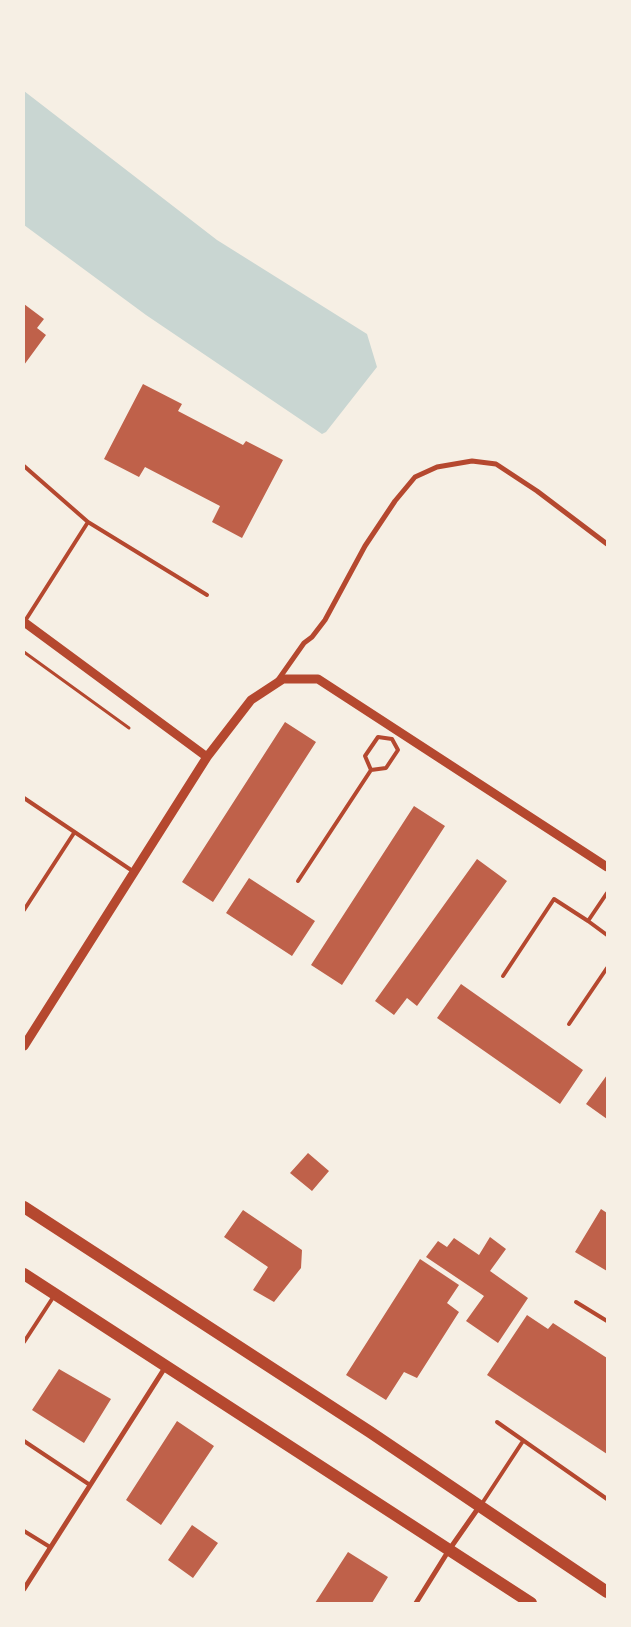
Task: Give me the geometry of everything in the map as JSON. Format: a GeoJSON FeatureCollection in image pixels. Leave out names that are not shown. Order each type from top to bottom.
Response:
{"type":"FeatureCollection","features":[{"type":"Feature","properties":{"kind":"main road"},"geometry":{"type":"LineString","coordinates":[[24,1207],[370,1432],[607,1592]]}},
{"type":"Feature","properties":{"kind":"main road"},"geometry":{"type":"LineString","coordinates":[[24,1274],[531,1603]]}},
{"type":"Feature","properties":{"kind":"street"},"geometry":{"type":"LineString","coordinates":[[276,682],[304,643],[312,638],[325,620],[365,546],[395,501],[415,477],[437,467],[472,461],[496,464],[537,491],[607,544]]}},
{"type":"Feature","properties":{"kind":"street"},"geometry":{"type":"LineString","coordinates":[[24,622],[207,757]]}},
{"type":"Feature","properties":{"kind":"street"},"geometry":{"type":"LineString","coordinates":[[24,1046],[207,757],[251,700],[283,679],[318,679],[607,867]]}},
{"type":"Feature","properties":{"kind":"street"},"geometry":{"type":"LineString","coordinates":[[24,1589],[166,1366]]}},
{"type":"Feature","properties":{"kind":"street"},"geometry":{"type":"LineString","coordinates":[[416,1603],[449,1550],[480,1507]]}},
{"type":"Feature","properties":{"kind":"lane"},"geometry":{"type":"LineString","coordinates":[[24,466],[88,522],[207,595]]}},
{"type":"Feature","properties":{"kind":"lane"},"geometry":{"type":"LineString","coordinates":[[24,622],[88,522]]}},
{"type":"Feature","properties":{"kind":"lane"},"geometry":{"type":"LineString","coordinates":[[392,738],[397,730]]}},
{"type":"Feature","properties":{"kind":"lane"},"geometry":{"type":"LineString","coordinates":[[371,770],[365,756],[378,737],[392,738]]}},
{"type":"Feature","properties":{"kind":"lane"},"geometry":{"type":"LineString","coordinates":[[298,881],[371,770],[386,768],[398,750],[392,738]]}},
{"type":"Feature","properties":{"kind":"lane"},"geometry":{"type":"LineString","coordinates":[[24,798],[134,872]]}},
{"type":"Feature","properties":{"kind":"lane"},"geometry":{"type":"LineString","coordinates":[[24,910],[74,832]]}},
{"type":"Feature","properties":{"kind":"lane"},"geometry":{"type":"LineString","coordinates":[[588,921],[607,893]]}},
{"type":"Feature","properties":{"kind":"lane"},"geometry":{"type":"LineString","coordinates":[[503,976],[554,899],[607,935]]}},
{"type":"Feature","properties":{"kind":"lane"},"geometry":{"type":"LineString","coordinates":[[570,1024],[607,968]]}},
{"type":"Feature","properties":{"kind":"lane"},"geometry":{"type":"LineString","coordinates":[[24,1340],[56,1294]]}},
{"type":"Feature","properties":{"kind":"lane"},"geometry":{"type":"LineString","coordinates":[[576,1302],[607,1321]]}},
{"type":"Feature","properties":{"kind":"lane"},"geometry":{"type":"LineString","coordinates":[[497,1422],[607,1500]]}},
{"type":"Feature","properties":{"kind":"lane"},"geometry":{"type":"LineString","coordinates":[[24,1441],[90,1485]]}},
{"type":"Feature","properties":{"kind":"lane"},"geometry":{"type":"LineString","coordinates":[[480,1507],[523,1441]]}},
{"type":"Feature","properties":{"kind":"lane"},"geometry":{"type":"LineString","coordinates":[[24,1530],[50,1547]]}},
{"type":"Feature","properties":{"kind":"path"},"geometry":{"type":"LineString","coordinates":[[24,652],[130,728]]}},
{"type":"Feature","properties":{"kind":"shaded area"},"geometry":{"type":"Polygon","coordinates":[[[24,91],[217,240],[367,334],[377,367],[326,432],[322,434],[146,315],[24,225],[24,91]]]}},
{"type":"Feature","properties":{"kind":"building"},"geometry":{"type":"Polygon","coordinates":[[[24,304],[44,319],[37,328],[46,335],[24,365],[24,304]]]}},
{"type":"Feature","properties":{"kind":"building"},"geometry":{"type":"Polygon","coordinates":[[[143,384],[182,404],[178,411],[243,445],[246,441],[283,460],[242,538],[212,522],[220,506],[145,467],[139,477],[104,459],[143,384]]]}},
{"type":"Feature","properties":{"kind":"building"},"geometry":{"type":"Polygon","coordinates":[[[285,722],[316,742],[213,902],[182,882],[285,722]]]}},
{"type":"Feature","properties":{"kind":"building"},"geometry":{"type":"Polygon","coordinates":[[[414,806],[445,826],[342,985],[311,965],[414,806]]]}},
{"type":"Feature","properties":{"kind":"building"},"geometry":{"type":"Polygon","coordinates":[[[477,859],[507,881],[417,1006],[407,998],[394,1015],[375,1001],[477,859]]]}},
{"type":"Feature","properties":{"kind":"building"},"geometry":{"type":"Polygon","coordinates":[[[249,878],[315,921],[292,956],[226,913],[249,878]]]}},
{"type":"Feature","properties":{"kind":"building"},"geometry":{"type":"Polygon","coordinates":[[[461,984],[583,1070],[560,1104],[437,1018],[461,984]]]}},
{"type":"Feature","properties":{"kind":"building"},"geometry":{"type":"Polygon","coordinates":[[[607,1075],[607,1119],[586,1104],[607,1075]]]}},
{"type":"Feature","properties":{"kind":"building"},"geometry":{"type":"Polygon","coordinates":[[[308,1153],[329,1171],[312,1191],[290,1173],[308,1153]]]}},
{"type":"Feature","properties":{"kind":"building"},"geometry":{"type":"Polygon","coordinates":[[[601,1209],[607,1213],[607,1271],[575,1252],[601,1209]]]}},
{"type":"Feature","properties":{"kind":"building"},"geometry":{"type":"Polygon","coordinates":[[[243,1210],[302,1250],[301,1268],[274,1302],[253,1290],[268,1267],[224,1237],[243,1210]]]}},
{"type":"Feature","properties":{"kind":"building"},"geometry":{"type":"Polygon","coordinates":[[[490,1237],[506,1249],[490,1271],[528,1298],[498,1343],[466,1321],[484,1296],[426,1257],[438,1241],[447,1247],[454,1238],[479,1255],[490,1237]]]}},
{"type":"Feature","properties":{"kind":"building"},"geometry":{"type":"Polygon","coordinates":[[[420,1259],[459,1285],[447,1303],[459,1312],[417,1378],[404,1372],[386,1400],[346,1375],[420,1259]]]}},
{"type":"Feature","properties":{"kind":"building"},"geometry":{"type":"Polygon","coordinates":[[[527,1315],[548,1329],[553,1323],[607,1358],[607,1454],[487,1375],[527,1315]]]}},
{"type":"Feature","properties":{"kind":"building"},"geometry":{"type":"Polygon","coordinates":[[[59,1369],[111,1399],[84,1443],[32,1410],[59,1369]]]}},
{"type":"Feature","properties":{"kind":"building"},"geometry":{"type":"Polygon","coordinates":[[[177,1421],[214,1446],[161,1525],[126,1500],[177,1421]]]}},
{"type":"Feature","properties":{"kind":"building"},"geometry":{"type":"Polygon","coordinates":[[[192,1525],[218,1543],[193,1578],[168,1560],[192,1525]]]}},
{"type":"Feature","properties":{"kind":"building"},"geometry":{"type":"Polygon","coordinates":[[[348,1552],[388,1577],[372,1603],[315,1603],[348,1552]]]}}]}
